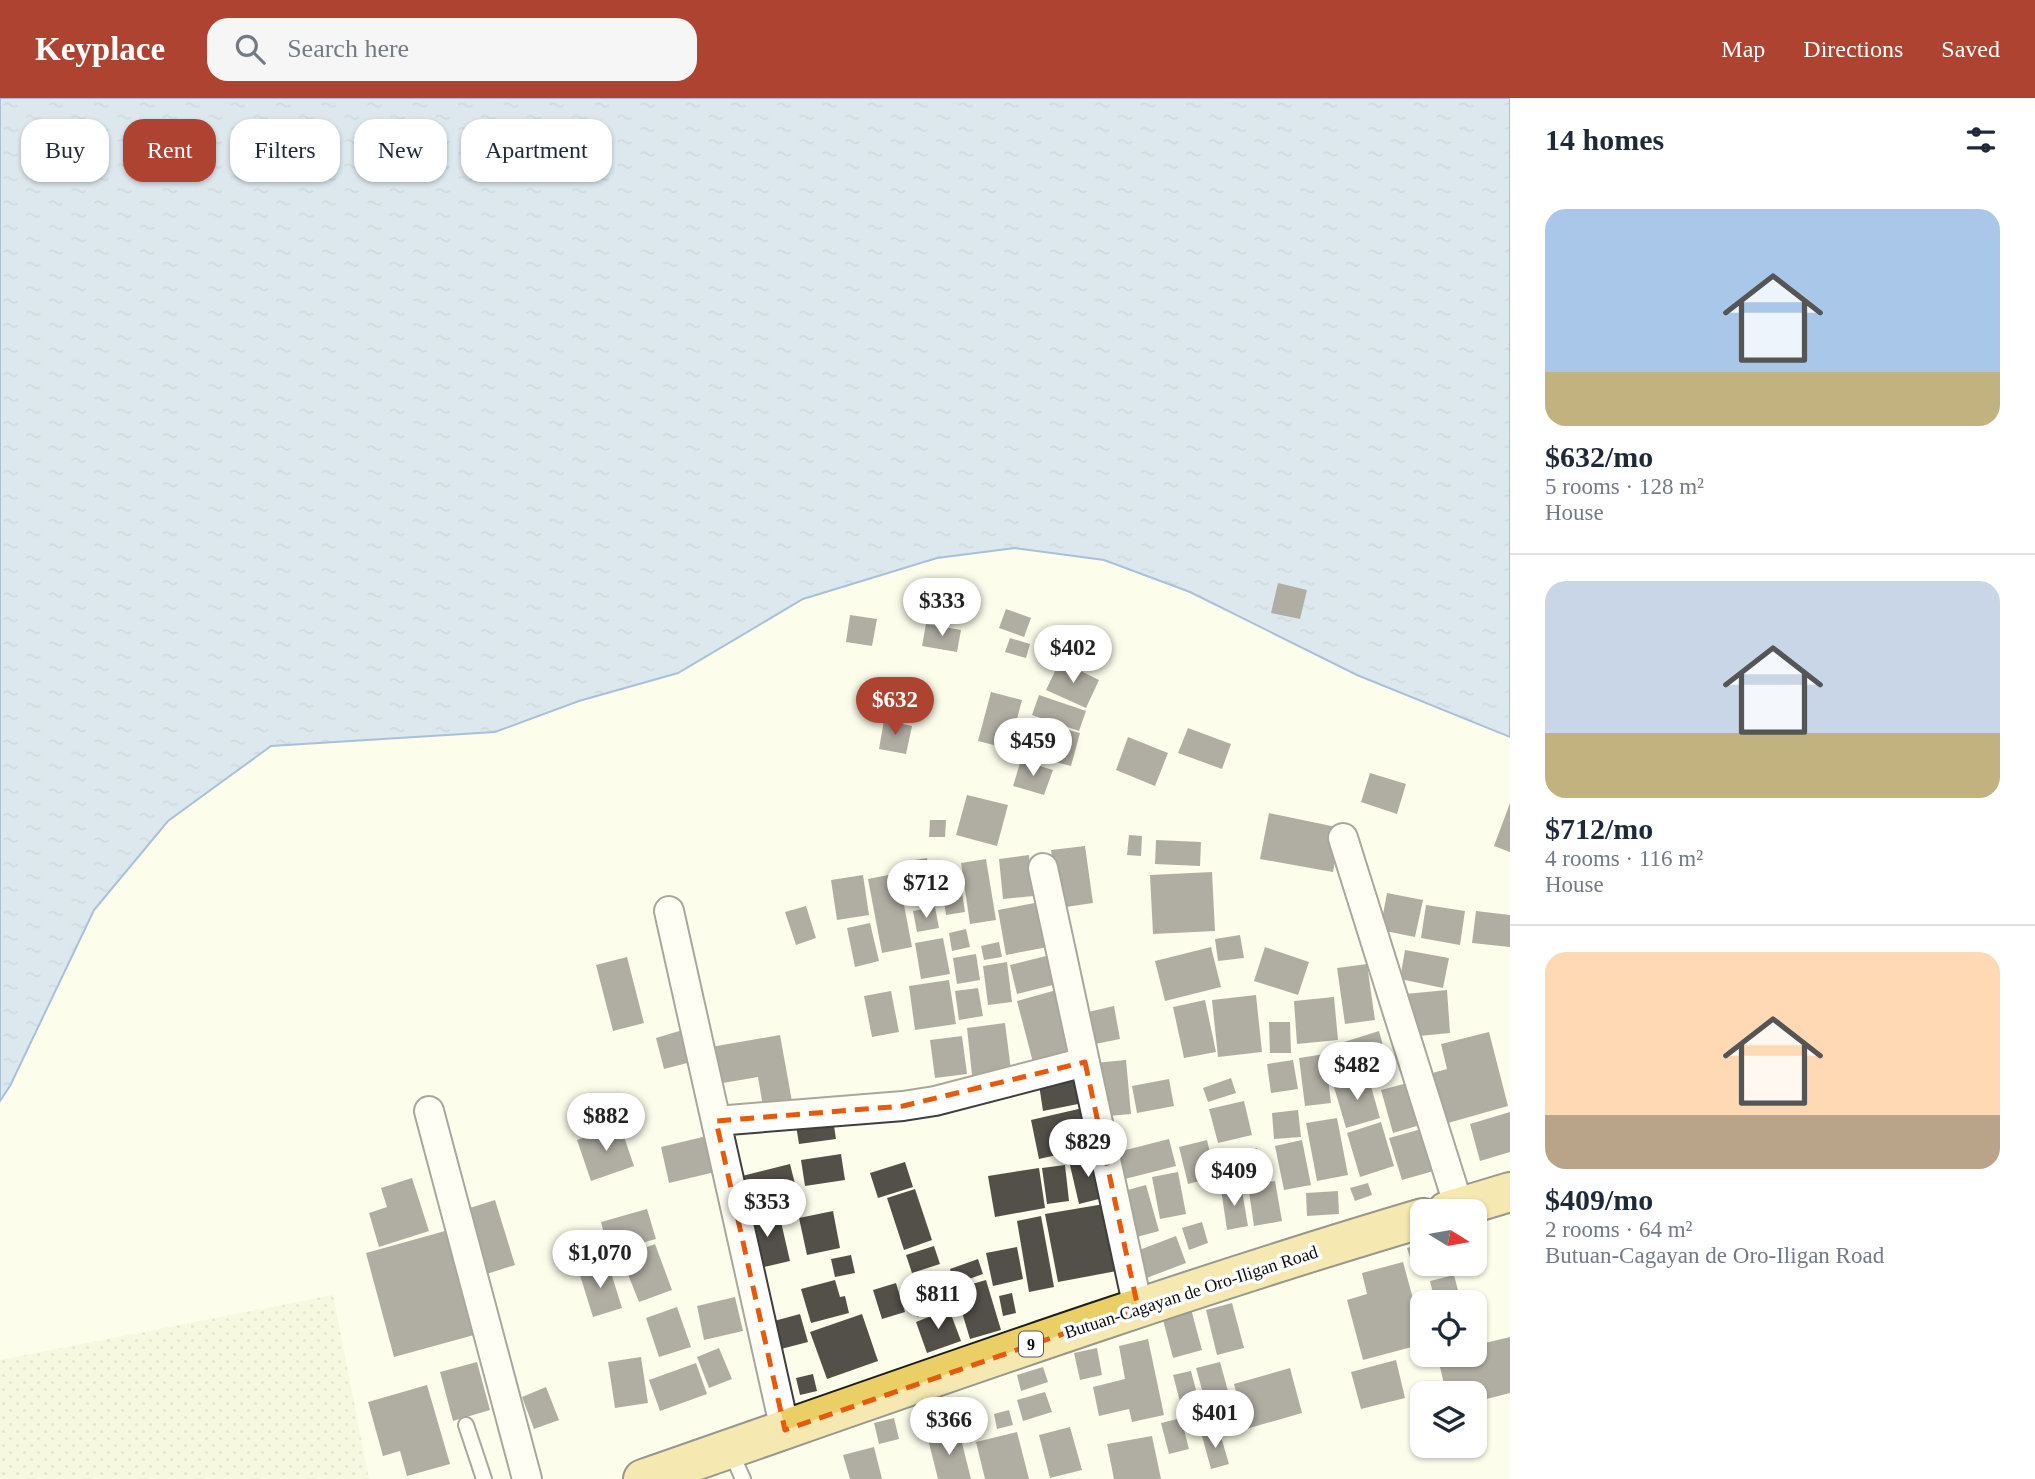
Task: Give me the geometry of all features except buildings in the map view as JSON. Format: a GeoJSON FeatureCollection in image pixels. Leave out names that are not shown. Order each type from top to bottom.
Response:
{"type":"FeatureCollection","features":[{"type":"Feature","properties":{"kind":"highway"},"geometry":{"type":"LineString","coordinates":[[1487,1199],[1510,1192]]}},
{"type":"Feature","properties":{"kind":"highway","name":"Butuan-Cagayan de Oro-Iligan Road"},"geometry":{"type":"LineString","coordinates":[[643,1479],[736,1464],[785,1430],[943,1373],[1410,1222]]}},
{"type":"Feature","properties":{"kind":"street"},"geometry":{"type":"LineString","coordinates":[[1343,838],[1450,1199]]}},
{"type":"Feature","properties":{"kind":"street"},"geometry":{"type":"LineString","coordinates":[[1043,868],[1138,1308]]}},
{"type":"Feature","properties":{"kind":"street"},"geometry":{"type":"LineString","coordinates":[[669,911],[785,1430]]}},
{"type":"Feature","properties":{"kind":"street"},"geometry":{"type":"LineString","coordinates":[[716,1121],[904,1106],[934,1101],[1085,1062]]}},
{"type":"Feature","properties":{"kind":"street"},"geometry":{"type":"LineString","coordinates":[[429,1111],[527,1479]]}},
{"type":"Feature","properties":{"kind":"lane"},"geometry":{"type":"LineString","coordinates":[[466,1425],[484,1479]]}},
{"type":"Feature","properties":{"kind":"highlighted area"},"geometry":{"type":"Polygon","coordinates":[[[1085,1062],[1138,1308],[785,1430],[716,1121],[903,1106],[1085,1062]]]}},
{"type":"Feature","properties":{"kind":"green space"},"geometry":{"type":"Polygon","coordinates":[[[333,1295],[369,1479],[0,1479],[0,1360],[333,1295]]]}},
{"type":"Feature","properties":{"kind":"water"},"geometry":{"type":"Polygon","coordinates":[[[0,98],[1510,98],[1510,737],[1357,675],[1190,592],[1104,560],[1015,548],[937,558],[803,599],[678,673],[579,701],[495,732],[271,746],[168,821],[94,910],[10,1086],[0,1101],[0,98]]]}}]}
